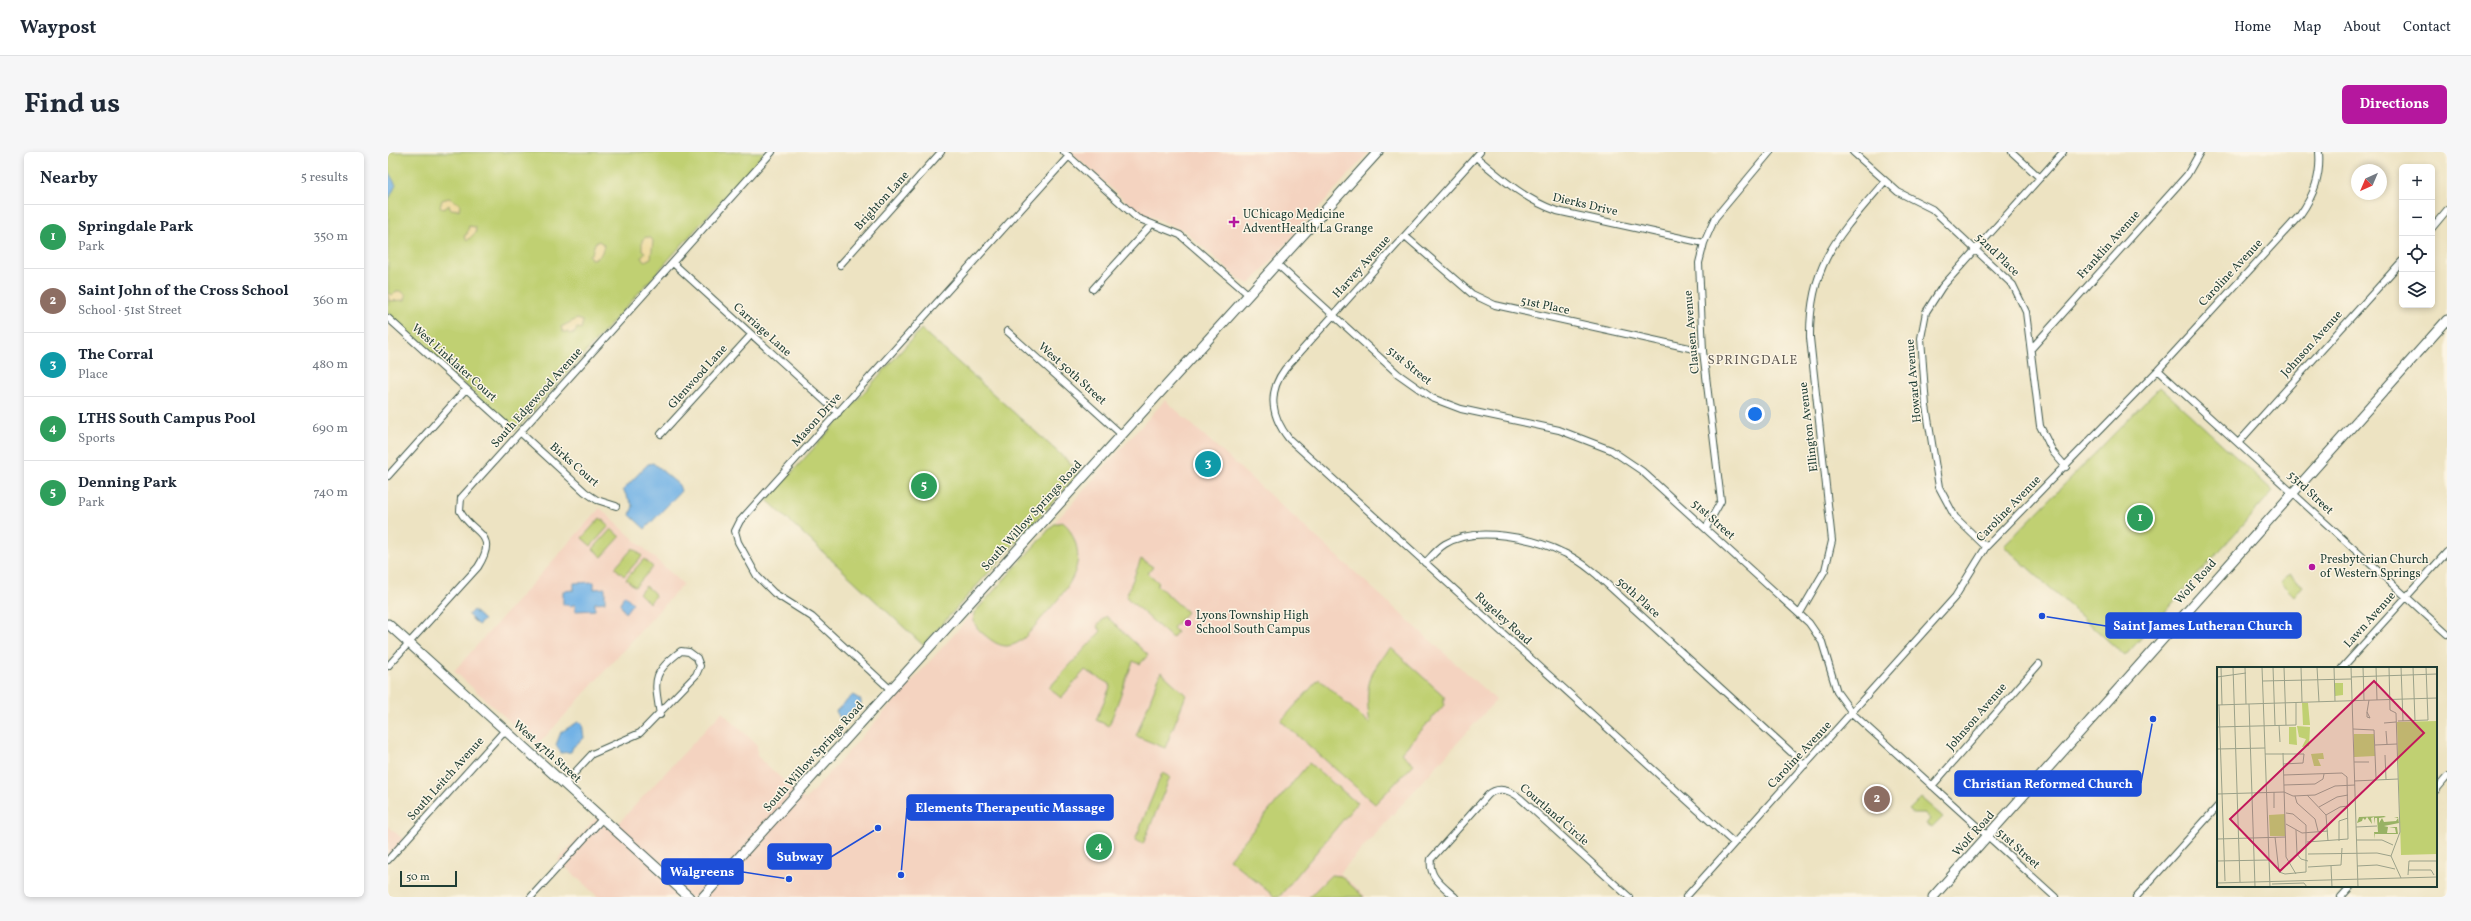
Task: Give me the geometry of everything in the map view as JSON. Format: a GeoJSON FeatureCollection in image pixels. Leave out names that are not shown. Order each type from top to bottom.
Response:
{"type":"FeatureCollection","features":[{"type":"Feature","properties":{"kind":"main road","name":"South Willow Springs Road"},"geometry":{"type":"LineString","coordinates":[[704,897],[1378,152]]}},
{"type":"Feature","properties":{"kind":"main road","name":"Wolf Road"},"geometry":{"type":"LineString","coordinates":[[1933,897],[2447,320]]}},
{"type":"Feature","properties":{"kind":"main road","name":"West 47th Street"},"geometry":{"type":"LineString","coordinates":[[388,624],[690,897]]}},
{"type":"Feature","properties":{"kind":"street","name":"South Edgewood Avenue"},"geometry":{"type":"LineString","coordinates":[[388,666],[478,566],[486,554],[487,544],[482,533],[462,514],[459,502],[772,152]]}},
{"type":"Feature","properties":{"kind":"street","name":"Brighton Lane"},"geometry":{"type":"LineString","coordinates":[[840,265],[941,152]]}},
{"type":"Feature","properties":{"kind":"street","name":"Clausen Avenue"},"geometry":{"type":"LineString","coordinates":[[1706,528],[1721,501],[1703,351],[1699,263],[1704,243],[1715,218],[1770,152]]}},
{"type":"Feature","properties":{"kind":"street","name":"52nd Place"},"geometry":{"type":"LineString","coordinates":[[1853,152],[1898,192],[1932,209],[2003,274],[2020,296],[2026,312],[2040,426],[2053,452],[2066,467]]}},
{"type":"Feature","properties":{"kind":"street"},"geometry":{"type":"LineString","coordinates":[[2012,152],[2040,178]]}},
{"type":"Feature","properties":{"kind":"street","name":"Howard Avenue"},"geometry":{"type":"LineString","coordinates":[[1986,547],[1955,517],[1939,487],[1926,406],[1921,338],[1922,323],[1933,298],[2063,152]]}},
{"type":"Feature","properties":{"kind":"street","name":"Franklin Avenue"},"geometry":{"type":"LineString","coordinates":[[2031,349],[2187,175],[2200,152]]}},
{"type":"Feature","properties":{"kind":"street","name":"Caroline Avenue"},"geometry":{"type":"LineString","coordinates":[[1686,897],[1853,714],[1955,597],[1986,547],[2066,467],[2158,370],[2300,215],[2316,187],[2320,172],[2319,152]]}},
{"type":"Feature","properties":{"kind":"street"},"geometry":{"type":"LineString","coordinates":[[1067,154],[1137,218],[1151,225],[1180,235],[1249,295]]}},
{"type":"Feature","properties":{"kind":"street","name":"Mason Drive"},"geometry":{"type":"LineString","coordinates":[[891,690],[812,617],[774,593],[757,576],[738,542],[735,531],[740,521],[838,413],[1067,154]]}},
{"type":"Feature","properties":{"kind":"street","name":"Dierks Drive"},"geometry":{"type":"LineString","coordinates":[[1478,154],[1516,191],[1557,211],[1704,243]]}},
{"type":"Feature","properties":{"kind":"street","name":"Harvey Avenue"},"geometry":{"type":"LineString","coordinates":[[1272,402],[1278,377],[1478,154]]}},
{"type":"Feature","properties":{"kind":"street","name":"Ellington Avenue"},"geometry":{"type":"LineString","coordinates":[[1800,613],[1825,570],[1832,541],[1810,338],[1810,312],[1813,290],[1825,257],[1838,237],[1885,181]]}},
{"type":"Feature","properties":{"kind":"street"},"geometry":{"type":"LineString","coordinates":[[2435,224],[2447,210]]}},
{"type":"Feature","properties":{"kind":"street"},"geometry":{"type":"LineString","coordinates":[[1093,289],[1151,225]]}},
{"type":"Feature","properties":{"kind":"street","name":"51st Place"},"geometry":{"type":"LineString","coordinates":[[1405,236],[1460,285],[1472,294],[1495,305],[1703,351]]}},
{"type":"Feature","properties":{"kind":"street","name":"Carriage Lane"},"geometry":{"type":"LineString","coordinates":[[673,263],[838,413]]}},
{"type":"Feature","properties":{"kind":"street","name":"51st Street"},"geometry":{"type":"LineString","coordinates":[[1277,264],[1411,385],[1432,398],[1461,409],[1559,430],[1611,450],[1642,471],[1800,613],[1822,642],[1832,682],[1853,714],[2055,897]]}},
{"type":"Feature","properties":{"kind":"street","name":"Johnson Avenue"},"geometry":{"type":"LineString","coordinates":[[2239,442],[2399,264]]}},
{"type":"Feature","properties":{"kind":"street","name":"West Linklater Court"},"geometry":{"type":"LineString","coordinates":[[388,318],[504,424]]}},
{"type":"Feature","properties":{"kind":"street","name":"West 50th Street"},"geometry":{"type":"LineString","coordinates":[[1007,330],[1122,434]]}},
{"type":"Feature","properties":{"kind":"street","name":"Glenwood Lane"},"geometry":{"type":"LineString","coordinates":[[661,434],[751,335]]}},
{"type":"Feature","properties":{"kind":"street","name":"53rd Street"},"geometry":{"type":"LineString","coordinates":[[2158,370],[2239,442],[2447,634]]}},
{"type":"Feature","properties":{"kind":"street"},"geometry":{"type":"LineString","coordinates":[[388,476],[466,389]]}},
{"type":"Feature","properties":{"kind":"street","name":"Rugeley Road"},"geometry":{"type":"LineString","coordinates":[[1272,402],[1276,421],[1289,439],[1734,844]]}},
{"type":"Feature","properties":{"kind":"street","name":"Birks Court"},"geometry":{"type":"LineString","coordinates":[[521,433],[585,492],[597,500],[616,506]]}},
{"type":"Feature","properties":{"kind":"street","name":"50th Place"},"geometry":{"type":"LineString","coordinates":[[1425,563],[1446,544],[1470,536],[1512,536],[1535,541],[1566,553],[1597,576],[1805,765]]}},
{"type":"Feature","properties":{"kind":"street","name":"Lawn Avenue"},"geometry":{"type":"LineString","coordinates":[[2343,667],[2447,552]]}},
{"type":"Feature","properties":{"kind":"street"},"geometry":{"type":"LineString","coordinates":[[564,784],[592,754],[640,733],[660,715],[696,675],[700,666],[697,658],[688,652],[682,651],[674,657],[656,677],[655,687],[660,715]]}},
{"type":"Feature","properties":{"kind":"street","name":"Johnson Avenue"},"geometry":{"type":"LineString","coordinates":[[1932,786],[2039,664]]}},
{"type":"Feature","properties":{"kind":"street","name":"South Leitch Avenue"},"geometry":{"type":"LineString","coordinates":[[388,860],[505,730]]}},
{"type":"Feature","properties":{"kind":"street"},"geometry":{"type":"LineString","coordinates":[[2437,789],[2447,778]]}},
{"type":"Feature","properties":{"kind":"street","name":"Courtland Circle"},"geometry":{"type":"LineString","coordinates":[[1455,897],[1434,876],[1431,870],[1431,859],[1488,795],[1499,790],[1514,793],[1629,897]]}},
{"type":"Feature","properties":{"kind":"street"},"geometry":{"type":"LineString","coordinates":[[2136,897],[2217,807]]}},
{"type":"Feature","properties":{"kind":"street"},"geometry":{"type":"LineString","coordinates":[[531,897],[602,818]]}},
{"type":"Feature","properties":{"kind":"street"},"geometry":{"type":"LineString","coordinates":[[2341,897],[2350,887]]}},
{"type":"Feature","properties":{"kind":"shaded area","name":"UChicago Medicine AdventHealth La Grange"},"geometry":{"type":"Polygon","coordinates":[[[1071,152],[1369,152],[1250,284],[1240,280],[1185,231],[1134,209],[1071,152]]]}},
{"type":"Feature","properties":{"kind":"shaded area","name":"Lyons Township High School South Campus"},"geometry":{"type":"Polygon","coordinates":[[[1165,400],[1496,700],[1340,873],[1366,897],[598,897],[558,860],[597,817],[612,830],[722,712],[757,745],[757,756],[805,800],[1165,400]]]}},
{"type":"Feature","properties":{"kind":"shaded area"},"geometry":{"type":"Polygon","coordinates":[[[600,508],[683,584],[537,746],[454,671],[600,508]]]}},
{"type":"Feature","properties":{"kind":"shaded area"},"geometry":{"type":"Polygon","coordinates":[[[388,826],[404,840],[388,858],[388,826]]]}},
{"type":"Feature","properties":{"kind":"green space"},"geometry":{"type":"Polygon","coordinates":[[[388,152],[765,152],[515,431],[388,314],[388,152]]]}},
{"type":"Feature","properties":{"kind":"green space"},"geometry":{"type":"Polygon","coordinates":[[[921,329],[1080,472],[923,645],[767,500],[921,329]]]}},
{"type":"Feature","properties":{"kind":"green space"},"geometry":{"type":"Polygon","coordinates":[[[2160,387],[2273,491],[2125,656],[2004,546],[2160,387]]]}},
{"type":"Feature","properties":{"kind":"green space"},"geometry":{"type":"Polygon","coordinates":[[[600,518],[609,526],[591,546],[582,538],[600,518]]]}},
{"type":"Feature","properties":{"kind":"green space"},"geometry":{"type":"Polygon","coordinates":[[[1062,522],[1071,532],[1077,551],[1077,562],[1069,583],[1055,603],[1022,640],[1007,646],[996,643],[978,629],[974,620],[974,613],[1054,524],[1062,522]]]}},
{"type":"Feature","properties":{"kind":"green space"},"geometry":{"type":"Polygon","coordinates":[[[611,529],[620,537],[602,557],[593,549],[611,529]]]}},
{"type":"Feature","properties":{"kind":"green space"},"geometry":{"type":"Polygon","coordinates":[[[633,548],[642,556],[624,576],[615,568],[633,548]]]}},
{"type":"Feature","properties":{"kind":"green space"},"geometry":{"type":"Polygon","coordinates":[[[644,559],[653,567],[635,587],[626,579],[644,559]]]}},
{"type":"Feature","properties":{"kind":"green space"},"geometry":{"type":"Polygon","coordinates":[[[1141,559],[1153,567],[1148,573],[1159,583],[1157,585],[1187,612],[1173,628],[1177,632],[1172,638],[1126,597],[1141,559]]]}},
{"type":"Feature","properties":{"kind":"green space"},"geometry":{"type":"Polygon","coordinates":[[[2289,574],[2303,586],[2294,596],[2281,583],[2289,574]]]}},
{"type":"Feature","properties":{"kind":"green space"},"geometry":{"type":"Polygon","coordinates":[[[646,586],[654,593],[655,597],[649,603],[639,593],[646,586]]]}},
{"type":"Feature","properties":{"kind":"green space"},"geometry":{"type":"Polygon","coordinates":[[[1106,616],[1148,655],[1140,664],[1133,661],[1109,726],[1096,720],[1111,685],[1085,670],[1061,698],[1049,688],[1101,631],[1097,626],[1106,616]]]}},
{"type":"Feature","properties":{"kind":"green space"},"geometry":{"type":"Polygon","coordinates":[[[1391,648],[1444,696],[1444,705],[1401,753],[1414,764],[1375,804],[1281,721],[1319,679],[1370,724],[1368,712],[1369,683],[1376,666],[1391,648]]]}},
{"type":"Feature","properties":{"kind":"green space"},"geometry":{"type":"Polygon","coordinates":[[[1161,672],[1186,695],[1165,748],[1136,736],[1161,672]]]}},
{"type":"Feature","properties":{"kind":"green space"},"geometry":{"type":"Polygon","coordinates":[[[1309,763],[1357,803],[1279,897],[1275,897],[1229,859],[1309,763]]]}},
{"type":"Feature","properties":{"kind":"green space"},"geometry":{"type":"Polygon","coordinates":[[[1162,773],[1170,777],[1143,844],[1135,840],[1162,773]]]}},
{"type":"Feature","properties":{"kind":"green space"},"geometry":{"type":"Polygon","coordinates":[[[1921,798],[1943,817],[1932,828],[1926,824],[1930,819],[1924,814],[1914,814],[1909,810],[1921,798]]]}},
{"type":"Feature","properties":{"kind":"green space"},"geometry":{"type":"Polygon","coordinates":[[[1331,875],[1341,876],[1364,897],[1309,897],[1331,875]]]}},
{"type":"Feature","properties":{"kind":"sand"},"geometry":{"type":"Polygon","coordinates":[[[449,198],[460,204],[459,210],[450,209],[449,205],[444,209],[440,207],[442,200],[449,198]]]}},
{"type":"Feature","properties":{"kind":"sand"},"geometry":{"type":"Polygon","coordinates":[[[469,226],[475,227],[476,232],[467,241],[464,236],[467,234],[469,226]]]}},
{"type":"Feature","properties":{"kind":"sand"},"geometry":{"type":"Polygon","coordinates":[[[646,237],[651,238],[653,241],[651,258],[645,261],[641,258],[645,252],[642,250],[642,240],[646,237]]]}},
{"type":"Feature","properties":{"kind":"sand"},"geometry":{"type":"Polygon","coordinates":[[[599,241],[604,245],[602,253],[597,258],[591,259],[589,255],[592,253],[595,243],[599,241]]]}},
{"type":"Feature","properties":{"kind":"sand"},"geometry":{"type":"Polygon","coordinates":[[[396,291],[401,291],[406,295],[405,300],[389,301],[388,293],[393,295],[396,291]]]}},
{"type":"Feature","properties":{"kind":"sand"},"geometry":{"type":"Polygon","coordinates":[[[577,319],[583,321],[581,329],[577,328],[575,333],[569,334],[568,332],[563,332],[561,327],[577,319]]]}},
{"type":"Feature","properties":{"kind":"water"},"geometry":{"type":"Polygon","coordinates":[[[388,171],[396,185],[388,201],[388,171]]]}},
{"type":"Feature","properties":{"kind":"water"},"geometry":{"type":"Polygon","coordinates":[[[653,463],[679,485],[681,491],[645,529],[630,515],[633,506],[623,490],[648,464],[653,463]]]}},
{"type":"Feature","properties":{"kind":"water"},"geometry":{"type":"Polygon","coordinates":[[[594,582],[594,589],[605,588],[605,602],[595,603],[595,610],[575,611],[575,604],[571,606],[563,604],[563,591],[574,590],[574,583],[594,582]]]}},
{"type":"Feature","properties":{"kind":"water"},"geometry":{"type":"Polygon","coordinates":[[[624,595],[633,603],[625,613],[620,604],[624,595]]]}},
{"type":"Feature","properties":{"kind":"water"},"geometry":{"type":"Polygon","coordinates":[[[473,610],[484,620],[478,625],[468,615],[473,610]]]}},
{"type":"Feature","properties":{"kind":"water"},"geometry":{"type":"Polygon","coordinates":[[[853,695],[861,700],[861,704],[843,724],[836,711],[853,695]]]}},
{"type":"Feature","properties":{"kind":"water"},"geometry":{"type":"Polygon","coordinates":[[[578,722],[582,723],[584,738],[573,747],[571,752],[561,753],[556,745],[561,732],[578,722]]]}},
{"type":"Feature","properties":{"kind":"place","name":"UChicago Medicine AdventHealth La Grange"},"geometry":{"type":"Point","coordinates":[1234,222]}},
{"type":"Feature","properties":{"kind":"place","name":"The Corral"},"geometry":{"type":"Point","coordinates":[1208,464]}},
{"type":"Feature","properties":{"kind":"place","name":"Denning Park"},"geometry":{"type":"Point","coordinates":[924,486]}},
{"type":"Feature","properties":{"kind":"place","name":"Springdale Park"},"geometry":{"type":"Point","coordinates":[2140,518]}},
{"type":"Feature","properties":{"kind":"place","name":"Presbyterian Church of Western Springs"},"geometry":{"type":"Point","coordinates":[2312,567]}},
{"type":"Feature","properties":{"kind":"place","name":"Saint James Lutheran Church"},"geometry":{"type":"Point","coordinates":[2042,616]}},
{"type":"Feature","properties":{"kind":"place","name":"Lyons Township High School South Campus"},"geometry":{"type":"Point","coordinates":[1188,623]}},
{"type":"Feature","properties":{"kind":"place","name":"Christian Reformed Church"},"geometry":{"type":"Point","coordinates":[2153,719]}},
{"type":"Feature","properties":{"kind":"place","name":"Saint John of the Cross School"},"geometry":{"type":"Point","coordinates":[1877,799]}},
{"type":"Feature","properties":{"kind":"place","name":"Subway"},"geometry":{"type":"Point","coordinates":[878,828]}},
{"type":"Feature","properties":{"kind":"place","name":"LTHS South Campus Pool"},"geometry":{"type":"Point","coordinates":[1099,847]}},
{"type":"Feature","properties":{"kind":"place","name":"Elements Therapeutic Massage"},"geometry":{"type":"Point","coordinates":[901,875]}},
{"type":"Feature","properties":{"kind":"place","name":"Walgreens"},"geometry":{"type":"Point","coordinates":[789,879]}},
{"type":"Feature","properties":{"kind":"district","name":"SPRINGDALE"},"geometry":{"type":"Point","coordinates":[1753,361]}}]}
